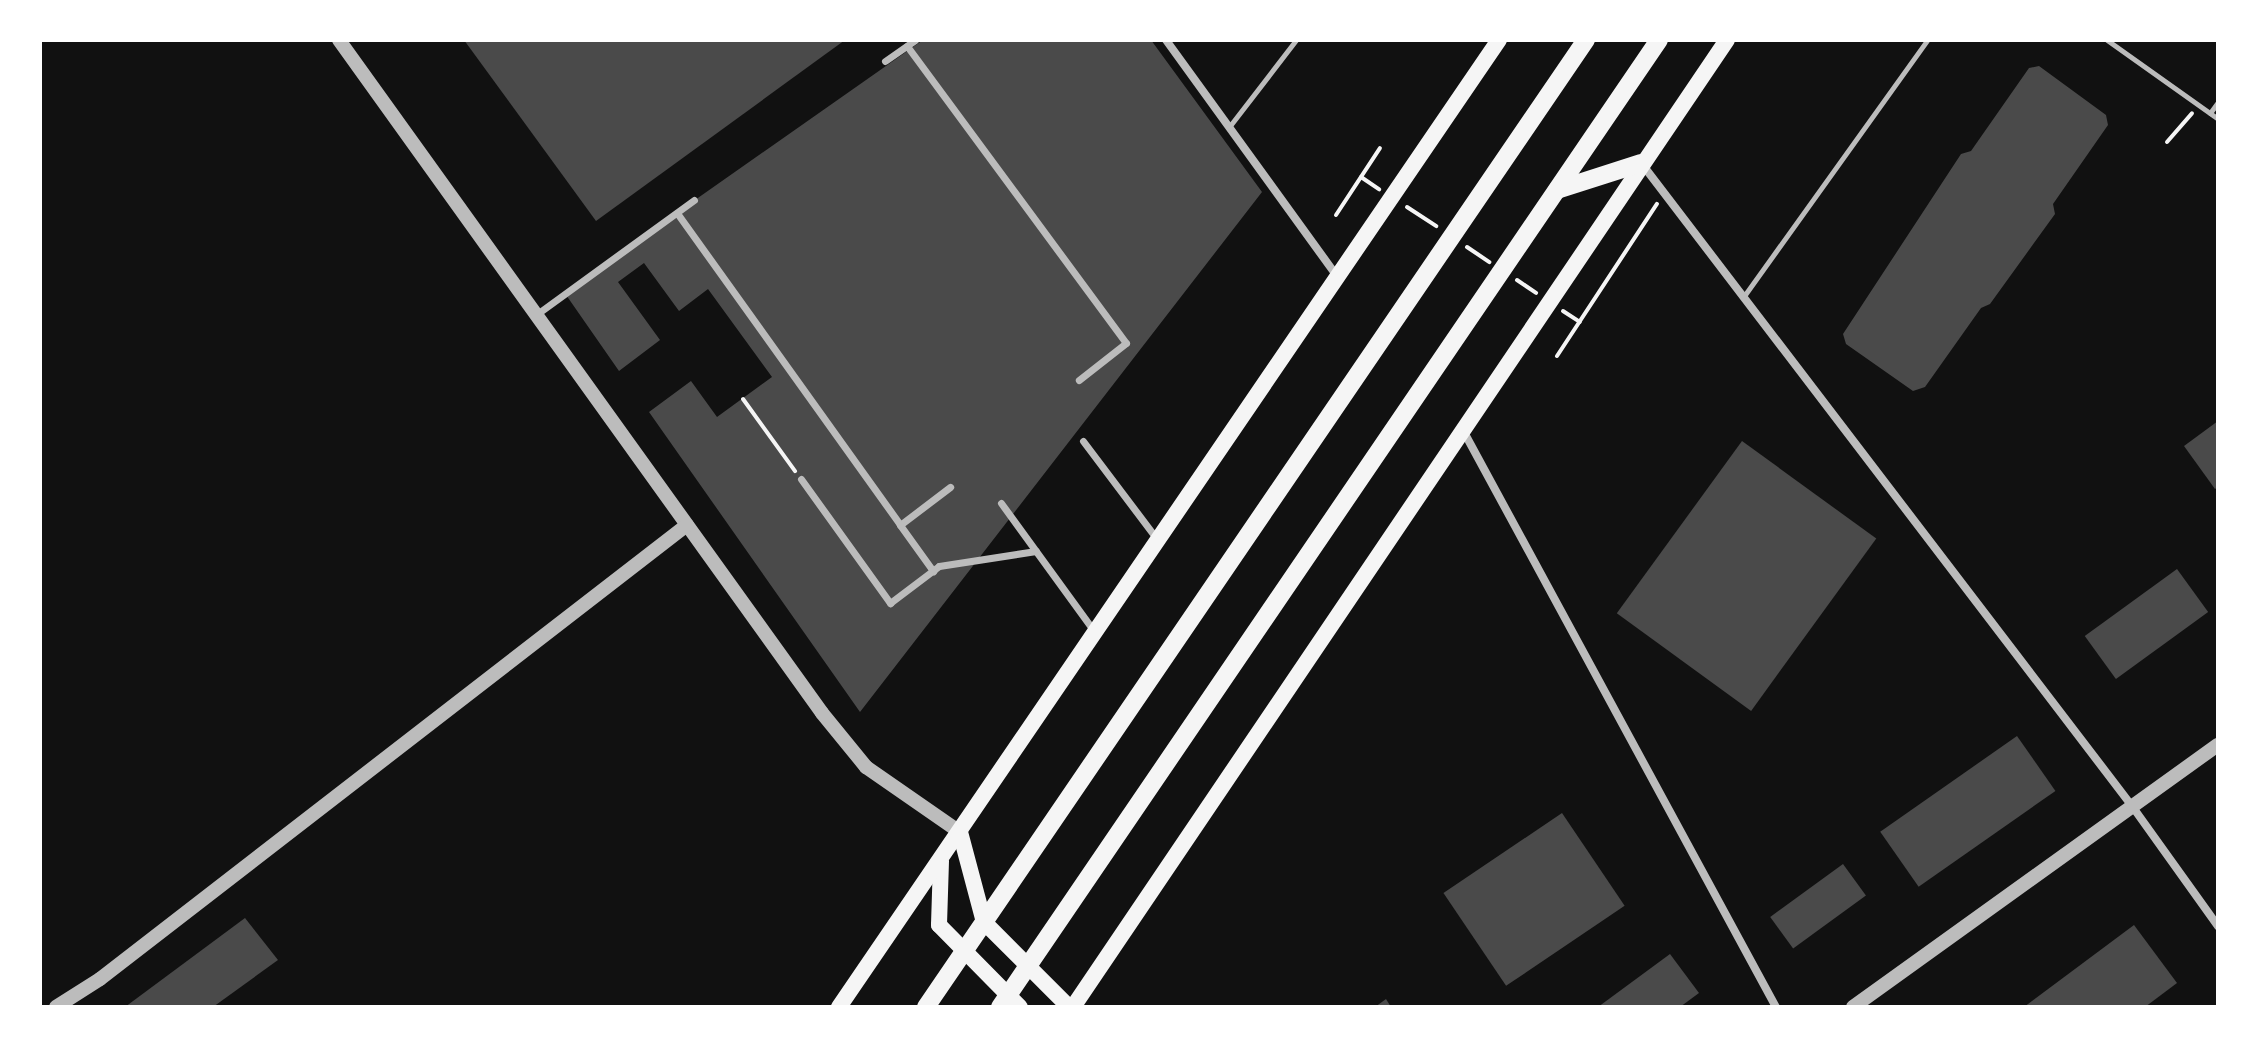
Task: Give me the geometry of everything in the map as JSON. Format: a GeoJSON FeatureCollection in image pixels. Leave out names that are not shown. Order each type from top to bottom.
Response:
{"type":"FeatureCollection","features":[{"type":"Feature","properties":{"kind":"highway"},"geometry":{"type":"LineString","coordinates":[[926,1007],[1586,40]]}},
{"type":"Feature","properties":{"kind":"highway"},"geometry":{"type":"LineString","coordinates":[[1009,1003],[1028,966],[1659,40]]}},
{"type":"Feature","properties":{"kind":"highway"},"geometry":{"type":"LineString","coordinates":[[1557,190],[1641,163]]}},
{"type":"Feature","properties":{"kind":"main road"},"geometry":{"type":"LineString","coordinates":[[839,1007],[1499,40]]}},
{"type":"Feature","properties":{"kind":"main road"},"geometry":{"type":"LineString","coordinates":[[960,832],[984,922],[1071,1007],[1465,434],[1641,163],[1727,40]]}},
{"type":"Feature","properties":{"kind":"main road"},"geometry":{"type":"LineString","coordinates":[[941,860],[939,925],[1009,1003]]}},
{"type":"Feature","properties":{"kind":"street"},"geometry":{"type":"LineString","coordinates":[[339,40],[687,525],[866,767],[960,832]]}},
{"type":"Feature","properties":{"kind":"street"},"geometry":{"type":"LineString","coordinates":[[885,61],[915,40]]}},
{"type":"Feature","properties":{"kind":"street"},"geometry":{"type":"LineString","coordinates":[[1166,40],[1337,277]]}},
{"type":"Feature","properties":{"kind":"street"},"geometry":{"type":"LineString","coordinates":[[907,46],[1126,343],[1079,380]]}},
{"type":"Feature","properties":{"kind":"street"},"geometry":{"type":"LineString","coordinates":[[1641,163],[2132,806],[2218,926]]}},
{"type":"Feature","properties":{"kind":"street"},"geometry":{"type":"LineString","coordinates":[[536,315],[694,200]]}},
{"type":"Feature","properties":{"kind":"street"},"geometry":{"type":"LineString","coordinates":[[677,213],[933,571]]}},
{"type":"Feature","properties":{"kind":"street"},"geometry":{"type":"LineString","coordinates":[[1465,434],[1776,1007]]}},
{"type":"Feature","properties":{"kind":"street"},"geometry":{"type":"LineString","coordinates":[[1083,441],[1157,539]]}},
{"type":"Feature","properties":{"kind":"street"},"geometry":{"type":"LineString","coordinates":[[801,479],[890,603],[933,571],[1036,551]]}},
{"type":"Feature","properties":{"kind":"street"},"geometry":{"type":"LineString","coordinates":[[900,525],[950,487]]}},
{"type":"Feature","properties":{"kind":"street"},"geometry":{"type":"LineString","coordinates":[[1001,503],[1095,632]]}},
{"type":"Feature","properties":{"kind":"street"},"geometry":{"type":"LineString","coordinates":[[56,1007],[100,979],[687,525]]}},
{"type":"Feature","properties":{"kind":"street"},"geometry":{"type":"LineString","coordinates":[[1853,1007],[2218,745]]}},
{"type":"Feature","properties":{"kind":"lane"},"geometry":{"type":"LineString","coordinates":[[1229,127],[1296,40]]}},
{"type":"Feature","properties":{"kind":"lane"},"geometry":{"type":"LineString","coordinates":[[1743,297],[1927,40]]}},
{"type":"Feature","properties":{"kind":"lane"},"geometry":{"type":"LineString","coordinates":[[2107,40],[2218,119]]}},
{"type":"Feature","properties":{"kind":"lane"},"geometry":{"type":"LineString","coordinates":[[2210,113],[2218,102]]}},
{"type":"Feature","properties":{"kind":"path"},"geometry":{"type":"LineString","coordinates":[[2167,142],[2199,106]]}},
{"type":"Feature","properties":{"kind":"path"},"geometry":{"type":"LineString","coordinates":[[1336,215],[1380,148]]}},
{"type":"Feature","properties":{"kind":"path"},"geometry":{"type":"LineString","coordinates":[[1361,177],[1387,194]]}},
{"type":"Feature","properties":{"kind":"path"},"geometry":{"type":"LineString","coordinates":[[1557,356],[1664,194]]}},
{"type":"Feature","properties":{"kind":"path"},"geometry":{"type":"LineString","coordinates":[[1400,202],[1439,228]]}},
{"type":"Feature","properties":{"kind":"path"},"geometry":{"type":"LineString","coordinates":[[1464,245],[1503,271]]}},
{"type":"Feature","properties":{"kind":"path"},"geometry":{"type":"LineString","coordinates":[[1516,279],[1541,296]]}},
{"type":"Feature","properties":{"kind":"path"},"geometry":{"type":"LineString","coordinates":[[1554,305],[1580,322]]}},
{"type":"Feature","properties":{"kind":"path"},"geometry":{"type":"LineString","coordinates":[[743,399],[801,479]]}},
{"type":"Feature","properties":{"kind":"building"},"geometry":{"type":"Polygon","coordinates":[[[464,40],[845,40],[596,221],[464,40]]]}},
{"type":"Feature","properties":{"kind":"building"},"geometry":{"type":"Polygon","coordinates":[[[923,40],[1151,40],[1262,192],[860,712],[649,412],[691,381],[717,417],[772,377],[708,289],[679,311],[644,263],[618,282],[660,340],[619,371],[564,292],[923,40]]]}},
{"type":"Feature","properties":{"kind":"building"},"geometry":{"type":"Polygon","coordinates":[[[2039,66],[2106,115],[2108,125],[2053,204],[2055,214],[1990,304],[1981,308],[1925,387],[1913,391],[1846,344],[1843,334],[1961,154],[1971,151],[2029,68],[2039,66]]]}},
{"type":"Feature","properties":{"kind":"building"},"geometry":{"type":"Polygon","coordinates":[[[2218,421],[2218,487],[2215,489],[2184,446],[2218,421]]]}},
{"type":"Feature","properties":{"kind":"building"},"geometry":{"type":"Polygon","coordinates":[[[1742,441],[1876,539],[1751,711],[1617,613],[1742,441]]]}},
{"type":"Feature","properties":{"kind":"building"},"geometry":{"type":"Polygon","coordinates":[[[2177,569],[2208,612],[2116,679],[2085,636],[2177,569]]]}},
{"type":"Feature","properties":{"kind":"building"},"geometry":{"type":"Polygon","coordinates":[[[2017,736],[2055,791],[1919,887],[1880,832],[2017,736]]]}},
{"type":"Feature","properties":{"kind":"building"},"geometry":{"type":"Polygon","coordinates":[[[1562,813],[1625,906],[1506,986],[1443,893],[1562,813]]]}},
{"type":"Feature","properties":{"kind":"building"},"geometry":{"type":"Polygon","coordinates":[[[1843,864],[1866,896],[1793,948],[1770,917],[1843,864]]]}},
{"type":"Feature","properties":{"kind":"building"},"geometry":{"type":"Polygon","coordinates":[[[245,918],[278,960],[213,1007],[125,1007],[245,918]]]}},
{"type":"Feature","properties":{"kind":"building"},"geometry":{"type":"Polygon","coordinates":[[[2134,925],[2177,983],[2145,1007],[2024,1007],[2134,925]]]}},
{"type":"Feature","properties":{"kind":"building"},"geometry":{"type":"Polygon","coordinates":[[[1670,954],[1699,993],[1680,1007],[1598,1007],[1670,954]]]}},
{"type":"Feature","properties":{"kind":"building"},"geometry":{"type":"Polygon","coordinates":[[[1386,999],[1391,1007],[1375,1007],[1386,999]]]}}]}
